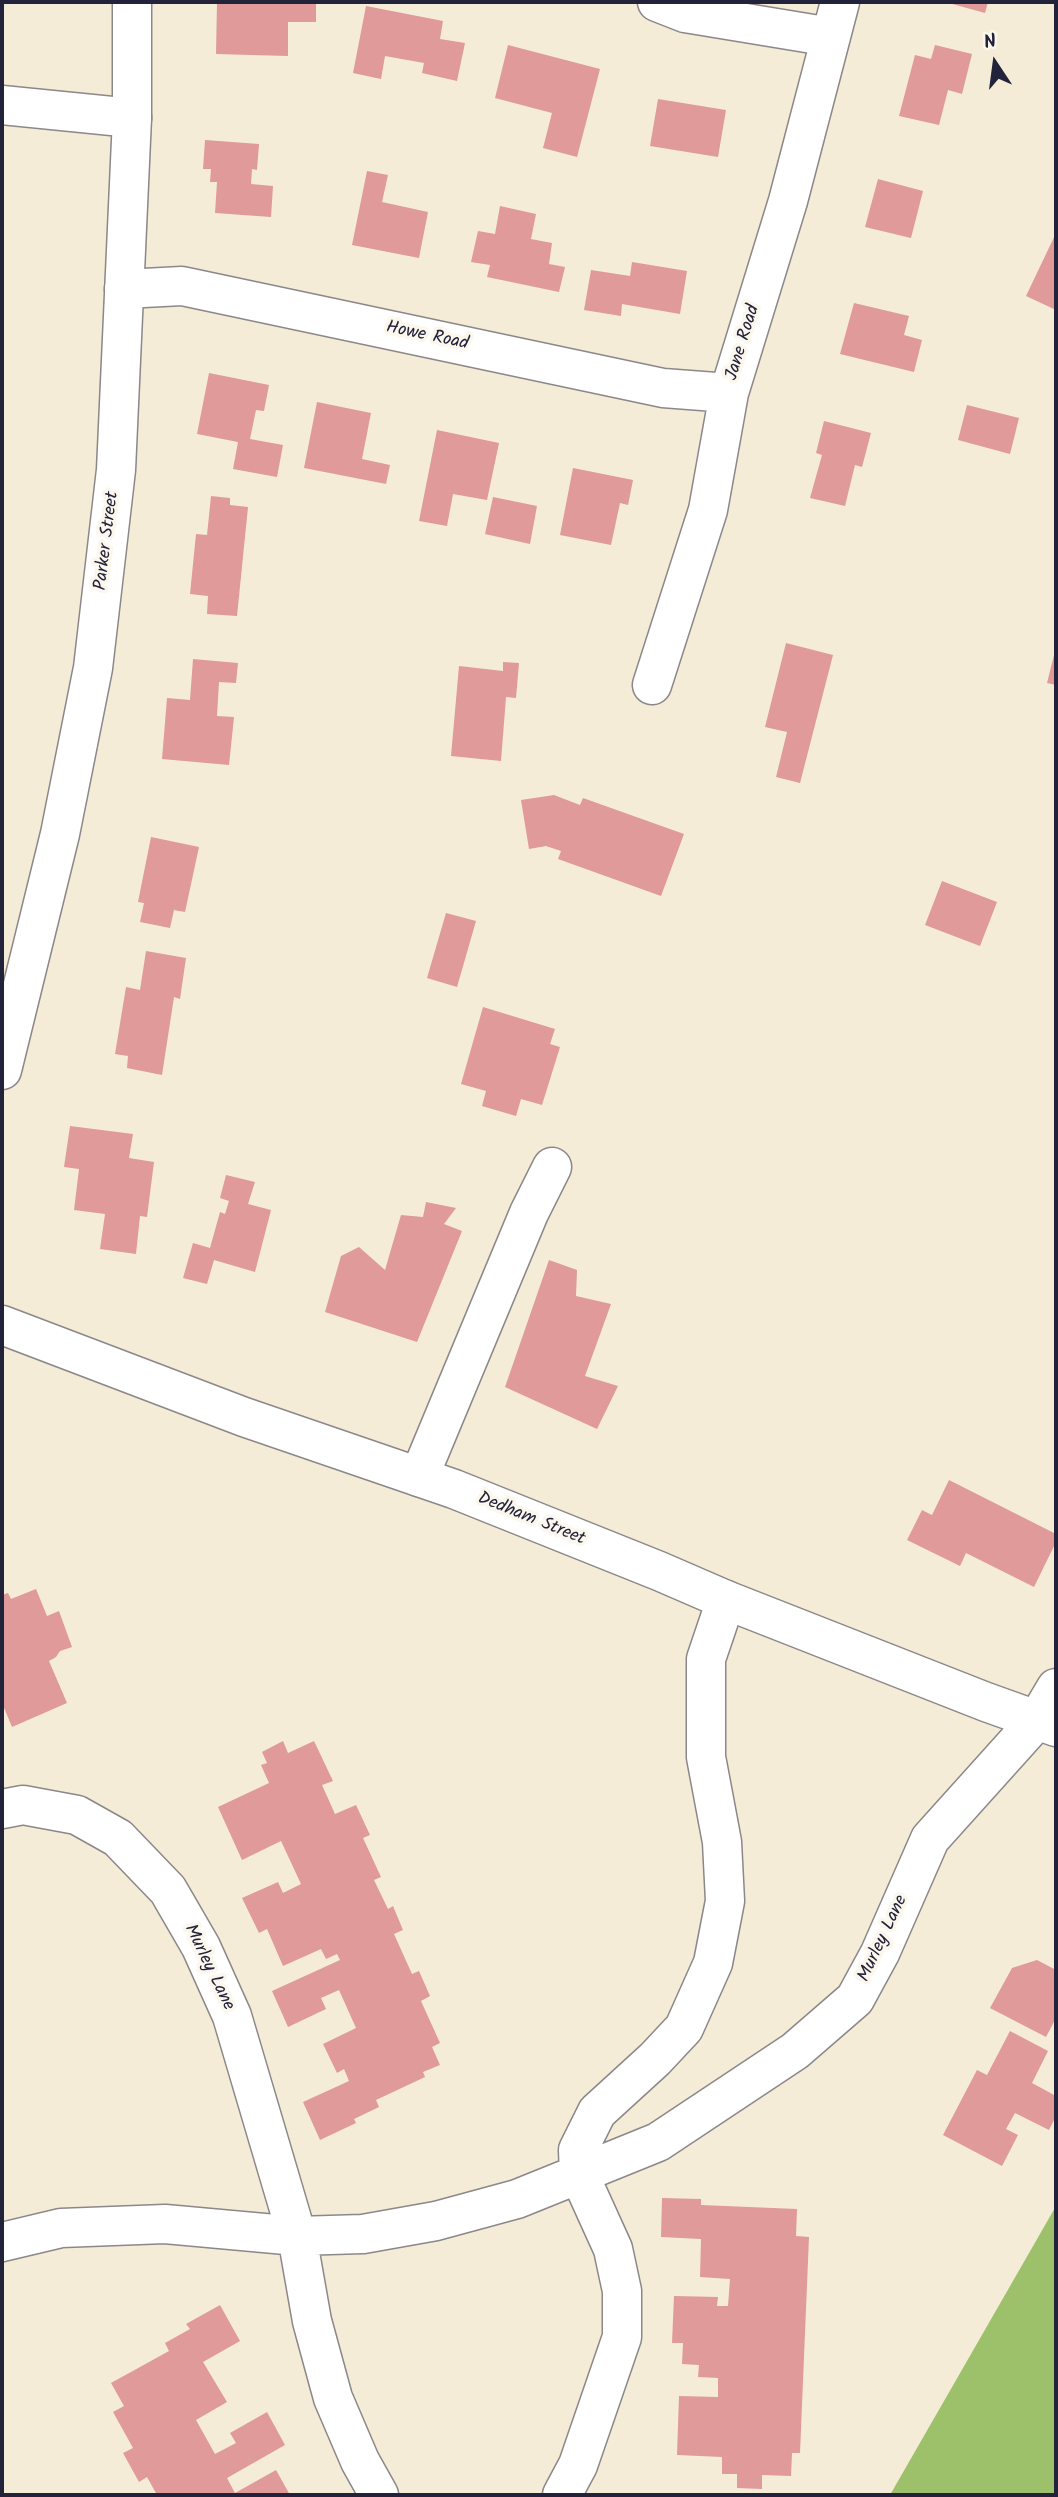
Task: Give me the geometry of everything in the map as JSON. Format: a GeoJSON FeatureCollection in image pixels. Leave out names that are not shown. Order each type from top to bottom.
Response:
{"type":"FeatureCollection","features":[{"type":"Feature","properties":{"kind":"street","name":"Parker Street"},"geometry":{"type":"LineString","coordinates":[[2,1070],[60,834],[93,668],[116,470],[132,118],[132,2]]}},
{"type":"Feature","properties":{"kind":"street"},"geometry":{"type":"LineString","coordinates":[[657,2],[685,13],[836,19]]}},
{"type":"Feature","properties":{"kind":"street","name":"Jane Road"},"geometry":{"type":"LineString","coordinates":[[652,685],[708,509],[729,393],[788,201],[836,19]]}},
{"type":"Feature","properties":{"kind":"street"},"geometry":{"type":"LineString","coordinates":[[2,105],[132,118]]}},
{"type":"Feature","properties":{"kind":"street","name":"Howe Road"},"geometry":{"type":"LineString","coordinates":[[124,289],[182,286],[663,388],[729,393]]}},
{"type":"Feature","properties":{"kind":"street"},"geometry":{"type":"LineString","coordinates":[[419,1477],[529,1213],[552,1167]]}},
{"type":"Feature","properties":{"kind":"street","name":"Dedham Street"},"geometry":{"type":"LineString","coordinates":[[2,1325],[244,1417],[419,1477],[1047,1724]]}},
{"type":"Feature","properties":{"kind":"street"},"geometry":{"type":"LineString","coordinates":[[562,2495],[578,2465],[622,2337],[622,2291],[612,2249],[579,2174],[578,2150],[597,2112],[655,2059],[684,2028],[713,1963],[725,1901],[722,1842],[706,1758],[706,1659],[726,1600]]}},
{"type":"Feature","properties":{"kind":"street","name":"Murley Lane"},"geometry":{"type":"LineString","coordinates":[[2,2242],[61,2228],[164,2224],[297,2236],[363,2234],[436,2221],[517,2199],[658,2142],[795,2051],[855,1999],[880,1953],[930,1839],[1047,1724],[1056,1688]]}},
{"type":"Feature","properties":{"kind":"street","name":"Murley Lane"},"geometry":{"type":"LineString","coordinates":[[2,1809],[23,1805],[77,1815],[118,1838],[168,1890],[201,1947],[232,2015],[297,2236],[312,2321],[333,2398],[360,2461],[379,2495]]}},
{"type":"Feature","properties":{"kind":"green space"},"geometry":{"type":"Polygon","coordinates":[[[1056,2206],[1056,2495],[890,2495],[1021,2267],[1056,2206]]]}},
{"type":"Feature","properties":{"kind":"building"},"geometry":{"type":"Polygon","coordinates":[[[217,2],[316,2],[316,22],[288,22],[288,56],[216,54],[217,2]]]}},
{"type":"Feature","properties":{"kind":"building"},"geometry":{"type":"Polygon","coordinates":[[[945,2],[988,2],[985,13],[945,2]]]}},
{"type":"Feature","properties":{"kind":"building"},"geometry":{"type":"Polygon","coordinates":[[[366,6],[443,21],[440,39],[465,43],[457,81],[422,73],[424,63],[385,56],[381,79],[353,73],[366,6]]]}},
{"type":"Feature","properties":{"kind":"building"},"geometry":{"type":"Polygon","coordinates":[[[508,45],[600,69],[577,157],[543,148],[552,113],[495,98],[508,45]]]}},
{"type":"Feature","properties":{"kind":"building"},"geometry":{"type":"Polygon","coordinates":[[[935,45],[972,54],[962,94],[948,90],[939,125],[899,116],[915,55],[931,59],[935,45]]]}},
{"type":"Feature","properties":{"kind":"building"},"geometry":{"type":"Polygon","coordinates":[[[658,99],[726,110],[718,157],[650,146],[658,99]]]}},
{"type":"Feature","properties":{"kind":"building"},"geometry":{"type":"Polygon","coordinates":[[[205,140],[259,144],[257,170],[252,169],[251,184],[273,186],[271,217],[215,213],[217,182],[210,182],[211,169],[203,169],[205,140]]]}},
{"type":"Feature","properties":{"kind":"building"},"geometry":{"type":"Polygon","coordinates":[[[367,171],[388,175],[382,202],[428,212],[419,258],[352,245],[367,171]]]}},
{"type":"Feature","properties":{"kind":"building"},"geometry":{"type":"Polygon","coordinates":[[[878,179],[923,191],[911,238],[865,227],[878,179]]]}},
{"type":"Feature","properties":{"kind":"building"},"geometry":{"type":"Polygon","coordinates":[[[500,206],[536,214],[531,239],[552,243],[549,264],[565,267],[559,292],[487,277],[490,265],[471,262],[478,231],[495,234],[500,206]]]}},
{"type":"Feature","properties":{"kind":"building"},"geometry":{"type":"Polygon","coordinates":[[[1056,233],[1056,310],[1026,296],[1056,233]]]}},
{"type":"Feature","properties":{"kind":"building"},"geometry":{"type":"Polygon","coordinates":[[[632,262],[687,271],[680,314],[622,304],[621,316],[584,310],[591,270],[630,276],[632,262]]]}},
{"type":"Feature","properties":{"kind":"building"},"geometry":{"type":"Polygon","coordinates":[[[854,303],[909,316],[904,335],[922,340],[914,372],[840,354],[854,303]]]}},
{"type":"Feature","properties":{"kind":"building"},"geometry":{"type":"Polygon","coordinates":[[[209,373],[269,385],[264,411],[256,410],[250,439],[283,445],[277,477],[233,469],[238,442],[197,434],[209,373]]]}},
{"type":"Feature","properties":{"kind":"building"},"geometry":{"type":"Polygon","coordinates":[[[317,402],[371,413],[362,459],[390,465],[386,484],[304,468],[317,402]]]}},
{"type":"Feature","properties":{"kind":"building"},"geometry":{"type":"Polygon","coordinates":[[[967,405],[1019,418],[1010,454],[958,440],[967,405]]]}},
{"type":"Feature","properties":{"kind":"building"},"geometry":{"type":"Polygon","coordinates":[[[824,421],[871,433],[862,467],[855,465],[845,506],[810,498],[822,455],[816,453],[824,421]]]}},
{"type":"Feature","properties":{"kind":"building"},"geometry":{"type":"Polygon","coordinates":[[[437,430],[499,443],[487,500],[453,494],[447,526],[419,521],[437,430]]]}},
{"type":"Feature","properties":{"kind":"building"},"geometry":{"type":"Polygon","coordinates":[[[573,468],[633,480],[628,505],[620,503],[611,545],[560,535],[573,468]]]}},
{"type":"Feature","properties":{"kind":"building"},"geometry":{"type":"Polygon","coordinates":[[[211,496],[230,498],[230,505],[248,507],[237,616],[207,614],[208,596],[190,594],[196,534],[207,535],[211,496]]]}},
{"type":"Feature","properties":{"kind":"building"},"geometry":{"type":"Polygon","coordinates":[[[493,497],[537,506],[530,544],[485,534],[493,497]]]}},
{"type":"Feature","properties":{"kind":"building"},"geometry":{"type":"Polygon","coordinates":[[[786,643],[833,655],[800,783],[776,777],[787,732],[765,727],[786,643]]]}},
{"type":"Feature","properties":{"kind":"building"},"geometry":{"type":"Polygon","coordinates":[[[1056,652],[1056,685],[1047,683],[1056,652]]]}},
{"type":"Feature","properties":{"kind":"building"},"geometry":{"type":"Polygon","coordinates":[[[193,659],[238,663],[236,683],[219,682],[217,716],[234,717],[229,765],[162,759],[167,698],[190,700],[193,659]]]}},
{"type":"Feature","properties":{"kind":"building"},"geometry":{"type":"Polygon","coordinates":[[[503,662],[519,663],[516,698],[506,697],[501,761],[451,756],[459,666],[503,671],[503,662]]]}},
{"type":"Feature","properties":{"kind":"building"},"geometry":{"type":"Polygon","coordinates":[[[554,795],[580,805],[583,798],[684,834],[661,896],[558,859],[561,851],[546,846],[529,849],[521,800],[554,795]]]}},
{"type":"Feature","properties":{"kind":"building"},"geometry":{"type":"Polygon","coordinates":[[[151,837],[199,847],[185,912],[174,910],[170,928],[140,922],[144,903],[138,902],[151,837]]]}},
{"type":"Feature","properties":{"kind":"building"},"geometry":{"type":"Polygon","coordinates":[[[942,881],[997,902],[980,946],[925,925],[942,881]]]}},
{"type":"Feature","properties":{"kind":"building"},"geometry":{"type":"Polygon","coordinates":[[[446,913],[476,921],[457,987],[427,978],[446,913]]]}},
{"type":"Feature","properties":{"kind":"building"},"geometry":{"type":"Polygon","coordinates":[[[146,951],[186,958],[180,999],[174,997],[162,1075],[127,1068],[128,1056],[115,1054],[126,987],[140,990],[146,951]]]}},
{"type":"Feature","properties":{"kind":"building"},"geometry":{"type":"Polygon","coordinates":[[[483,1007],[555,1029],[550,1044],[560,1047],[542,1105],[521,1099],[516,1116],[482,1106],[486,1091],[461,1084],[483,1007]]]}},
{"type":"Feature","properties":{"kind":"building"},"geometry":{"type":"Polygon","coordinates":[[[70,1126],[133,1134],[129,1158],[154,1162],[147,1217],[140,1216],[136,1254],[100,1249],[105,1214],[74,1210],[79,1169],[64,1167],[70,1126]]]}},
{"type":"Feature","properties":{"kind":"building"},"geometry":{"type":"Polygon","coordinates":[[[226,1175],[255,1182],[248,1204],[271,1210],[255,1272],[214,1260],[207,1284],[183,1278],[193,1243],[210,1248],[220,1212],[225,1214],[229,1201],[220,1198],[226,1175]]]}},
{"type":"Feature","properties":{"kind":"building"},"geometry":{"type":"Polygon","coordinates":[[[426,1202],[456,1208],[444,1224],[462,1231],[417,1342],[325,1312],[341,1256],[359,1247],[385,1270],[401,1215],[423,1217],[426,1202]]]}},
{"type":"Feature","properties":{"kind":"building"},"geometry":{"type":"Polygon","coordinates":[[[549,1260],[577,1270],[576,1296],[611,1304],[585,1376],[618,1386],[597,1429],[505,1387],[549,1260]]]}},
{"type":"Feature","properties":{"kind":"building"},"geometry":{"type":"Polygon","coordinates":[[[949,1480],[1056,1534],[1056,1542],[1034,1587],[966,1553],[960,1566],[907,1540],[922,1510],[932,1515],[949,1480]]]}},
{"type":"Feature","properties":{"kind":"building"},"geometry":{"type":"Polygon","coordinates":[[[36,1589],[47,1616],[59,1611],[72,1647],[60,1651],[49,1661],[67,1703],[12,1727],[2,1703],[2,1595],[8,1593],[11,1599],[36,1589]]]}},
{"type":"Feature","properties":{"kind":"building"},"geometry":{"type":"Polygon","coordinates":[[[283,1741],[288,1753],[314,1741],[333,1781],[322,1785],[335,1814],[356,1805],[370,1835],[363,1838],[381,1877],[374,1880],[388,1909],[393,1906],[403,1930],[394,1934],[412,1974],[419,1971],[430,1996],[421,2001],[440,2043],[432,2047],[440,2065],[423,2072],[425,2077],[376,2100],[379,2107],[354,2119],[356,2123],[320,2140],[303,2102],[349,2081],[344,2069],[337,2073],[323,2044],[356,2028],[339,1990],[321,1998],[326,2009],[288,2027],[272,1991],[340,1960],[337,1954],[326,1959],[321,1949],[283,1966],[267,1929],[259,1933],[242,1898],[278,1882],[283,1893],[301,1884],[281,1841],[242,1860],[218,1807],[269,1783],[261,1765],[267,1763],[262,1752],[283,1741]]]}},
{"type":"Feature","properties":{"kind":"building"},"geometry":{"type":"Polygon","coordinates":[[[1037,1960],[1056,1970],[1056,2018],[1046,2037],[990,2008],[1012,1968],[1037,1960]]]}},
{"type":"Feature","properties":{"kind":"building"},"geometry":{"type":"Polygon","coordinates":[[[1010,2031],[1048,2051],[1032,2083],[1056,2096],[1056,2116],[1049,2130],[1015,2113],[1006,2129],[1018,2135],[1002,2166],[943,2135],[977,2070],[987,2075],[1010,2031]]]}},
{"type":"Feature","properties":{"kind":"building"},"geometry":{"type":"Polygon","coordinates":[[[662,2198],[701,2199],[701,2205],[797,2209],[796,2236],[809,2237],[800,2453],[792,2453],[791,2476],[762,2475],[762,2489],[737,2488],[737,2474],[722,2474],[722,2457],[677,2455],[679,2396],[718,2397],[718,2378],[698,2377],[699,2365],[682,2364],[683,2343],[672,2343],[674,2296],[718,2297],[717,2306],[728,2306],[730,2279],[700,2277],[701,2239],[661,2237],[662,2198]]]}},
{"type":"Feature","properties":{"kind":"building"},"geometry":{"type":"Polygon","coordinates":[[[220,2305],[240,2341],[203,2362],[227,2402],[196,2420],[215,2454],[236,2443],[230,2433],[267,2412],[285,2445],[227,2478],[235,2493],[276,2470],[290,2495],[157,2495],[147,2477],[139,2482],[123,2453],[133,2448],[113,2412],[124,2406],[111,2383],[169,2351],[165,2343],[190,2329],[186,2324],[220,2305]]]}}]}
